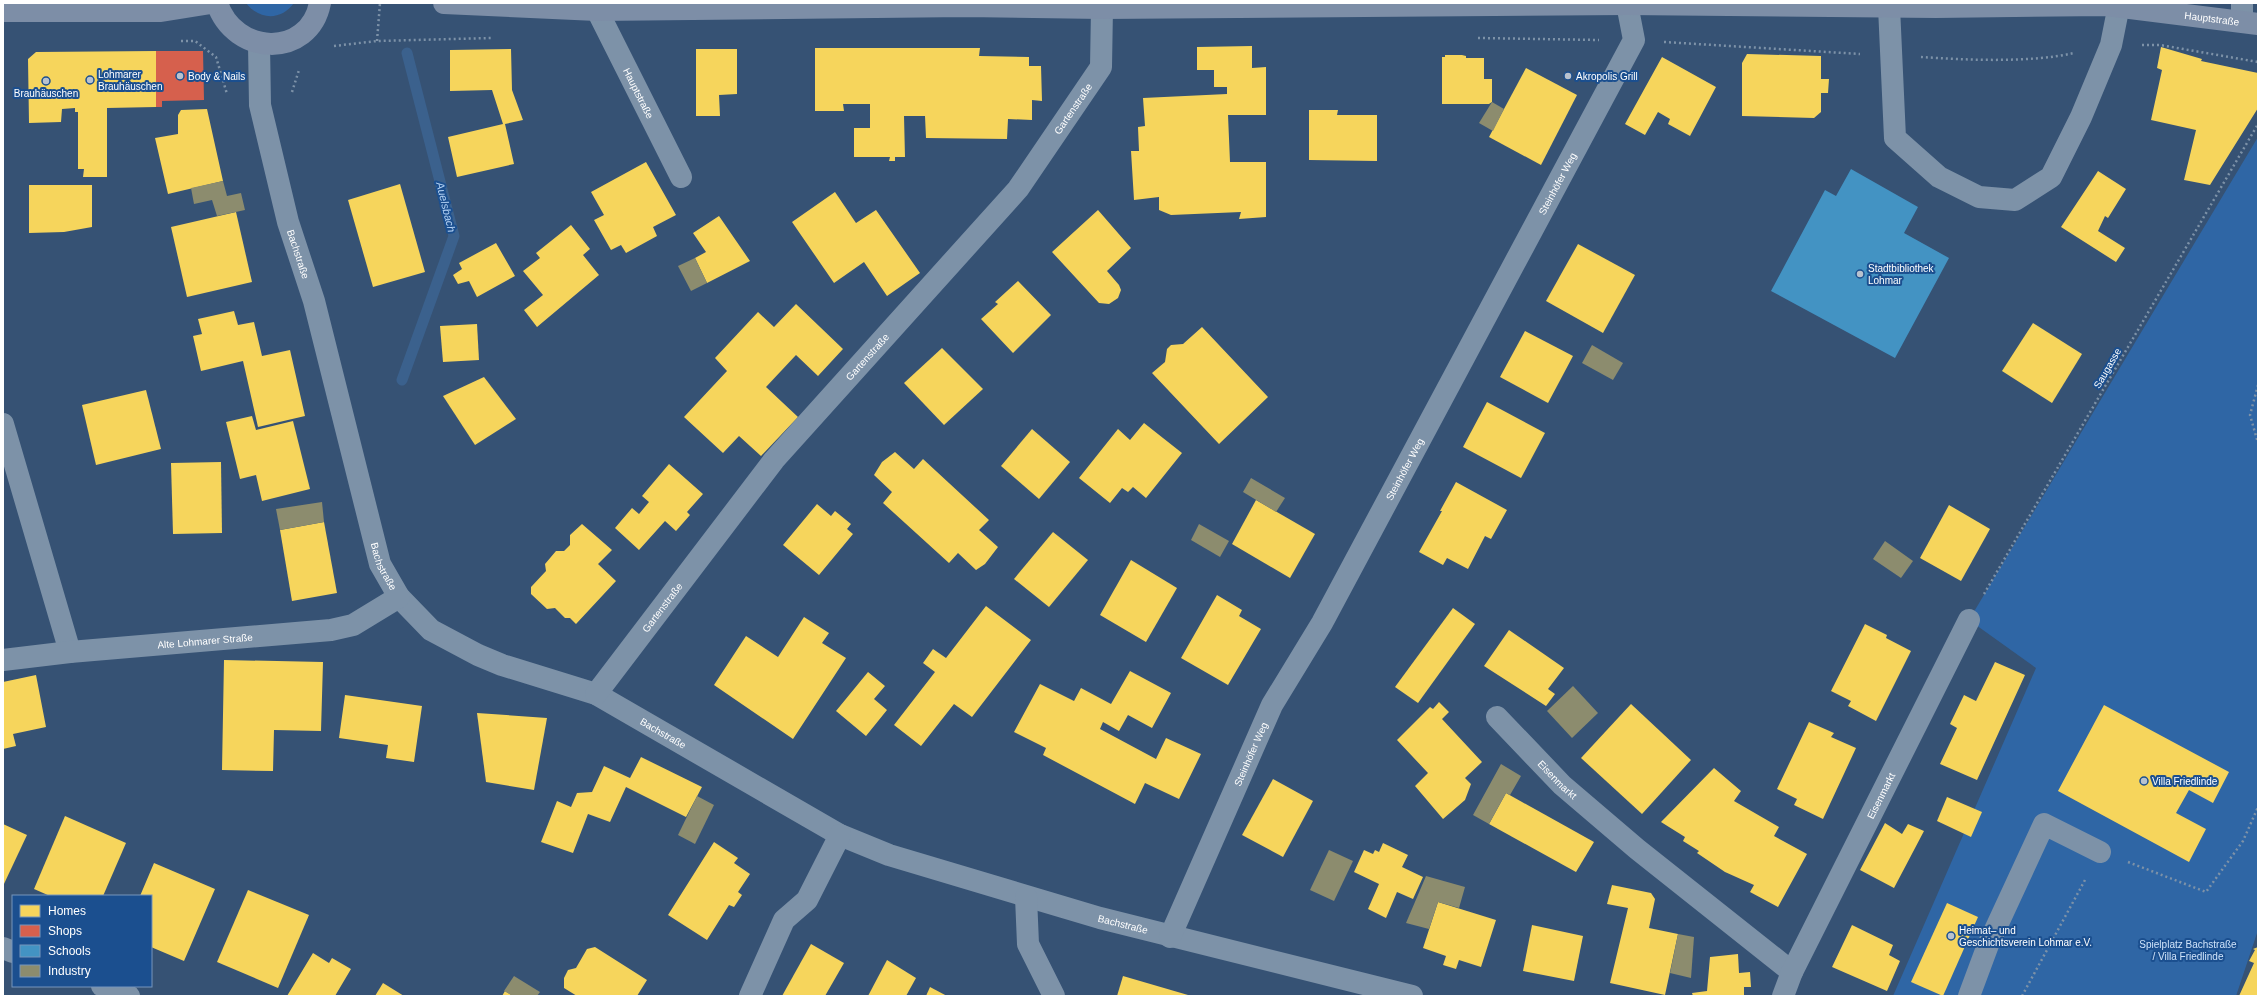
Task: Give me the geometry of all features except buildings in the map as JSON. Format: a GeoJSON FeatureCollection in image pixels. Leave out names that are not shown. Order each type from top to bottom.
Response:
{"type":"FeatureCollection","features":[{"type":"Feature","properties":{"kind":"main road"},"geometry":{"type":"LineString","coordinates":[[3,11],[36,7],[160,11],[211,3]]}},
{"type":"Feature","properties":{"kind":"main road"},"geometry":{"type":"LineString","coordinates":[[217,3],[220,14],[230,28],[244,38],[259,44],[281,44],[291,40],[308,28],[318,13],[320,3]]}},
{"type":"Feature","properties":{"kind":"main road","name":"Hauptstraße"},"geometry":{"type":"LineString","coordinates":[[444,3],[597,10],[768,6],[966,4],[1102,8],[1627,4],[1889,7],[2072,4],[2119,5],[2247,16]]}},
{"type":"Feature","properties":{"kind":"street"},"geometry":{"type":"LineString","coordinates":[[1627,4],[1634,40]]}},
{"type":"Feature","properties":{"kind":"street"},"geometry":{"type":"LineString","coordinates":[[1889,7],[1895,138],[1939,177],[1979,197],[2015,200],[2051,177],[2081,117],[2111,45],[2119,5]]}},
{"type":"Feature","properties":{"kind":"street","name":"Gartenstraße"},"geometry":{"type":"LineString","coordinates":[[596,694],[774,460],[1018,189],[1101,67],[1102,8]]}},
{"type":"Feature","properties":{"kind":"street","name":"Hauptstraße"},"geometry":{"type":"LineString","coordinates":[[597,10],[681,177]]}},
{"type":"Feature","properties":{"kind":"street","name":"Steinhöfer Weg"},"geometry":{"type":"LineString","coordinates":[[1170,937],[1272,705],[1322,623],[1634,40]]}},
{"type":"Feature","properties":{"kind":"street","name":"Bachstraße"},"geometry":{"type":"LineString","coordinates":[[259,44],[260,105],[288,222],[314,301],[380,564],[399,597],[431,630],[478,655],[596,694],[840,835],[889,855],[1026,897],[1170,937],[1412,996]]}},
{"type":"Feature","properties":{"kind":"street"},"geometry":{"type":"LineString","coordinates":[[3,424],[70,652]]}},
{"type":"Feature","properties":{"kind":"street","name":"Alte Lohmarer Straße"},"geometry":{"type":"LineString","coordinates":[[3,660],[70,652],[331,630],[353,625],[399,597]]}},
{"type":"Feature","properties":{"kind":"street","name":"Eisenmarkt"},"geometry":{"type":"LineString","coordinates":[[1783,996],[1792,972],[1969,620]]}},
{"type":"Feature","properties":{"kind":"street","name":"Eisenmarkt"},"geometry":{"type":"LineString","coordinates":[[1497,717],[1562,785],[1637,849],[1792,972]]}},
{"type":"Feature","properties":{"kind":"street"},"geometry":{"type":"LineString","coordinates":[[1969,996],[1988,945],[2044,824],[2100,852]]}},
{"type":"Feature","properties":{"kind":"street"},"geometry":{"type":"LineString","coordinates":[[750,996],[784,920],[807,900],[840,835]]}},
{"type":"Feature","properties":{"kind":"street"},"geometry":{"type":"LineString","coordinates":[[1026,897],[1028,944],[1054,996]]}},
{"type":"Feature","properties":{"kind":"street"},"geometry":{"type":"LineString","coordinates":[[105,987],[129,996]]}},
{"type":"Feature","properties":{"kind":"path"},"geometry":{"type":"LineString","coordinates":[[380,3],[376,41],[494,38]]}},
{"type":"Feature","properties":{"kind":"path"},"geometry":{"type":"LineString","coordinates":[[1476,38],[1634,40],[1961,60],[2056,57],[2111,45],[2160,45],[2258,62]]}},
{"type":"Feature","properties":{"kind":"path","name":"Saugasse"},"geometry":{"type":"LineString","coordinates":[[1969,620],[2258,124]]}},
{"type":"Feature","properties":{"kind":"path"},"geometry":{"type":"LineString","coordinates":[[2258,385],[2250,415],[2258,443]]}},
{"type":"Feature","properties":{"kind":"path"},"geometry":{"type":"LineString","coordinates":[[2022,996],[2100,852],[2206,892],[2243,841],[2258,806]]}},
{"type":"Feature","properties":{"kind":"green space"},"geometry":{"type":"Polygon","coordinates":[[[246,3],[294,3],[283,13],[270,16],[257,13],[246,3]]]}},
{"type":"Feature","properties":{"kind":"green space","name":"Spielplatz Bachstraße / Villa Friedlinde"},"geometry":{"type":"Polygon","coordinates":[[[2258,137],[2258,930],[2236,996],[1893,996],[2036,668],[1969,620],[2258,137]]]}},
{"type":"Feature","properties":{"kind":"waterway","name":"Auelsbach"},"geometry":{"type":"LineString","coordinates":[[402,380],[454,236],[407,53]]}},
{"type":"Feature","properties":{"kind":"place","name":"Body & Nails"},"geometry":{"type":"Point","coordinates":[180,76]}},
{"type":"Feature","properties":{"kind":"place","name":"Akropolis Grill"},"geometry":{"type":"Point","coordinates":[1568,76]}},
{"type":"Feature","properties":{"kind":"place","name":"Lohmarer Brauhäuschen"},"geometry":{"type":"Point","coordinates":[90,80]}},
{"type":"Feature","properties":{"kind":"place","name":"Brauhäuschen"},"geometry":{"type":"Point","coordinates":[46,81]}},
{"type":"Feature","properties":{"kind":"place","name":"Stadtbibliothek Lohmar"},"geometry":{"type":"Point","coordinates":[1860,274]}},
{"type":"Feature","properties":{"kind":"place","name":"Villa Friedlinde"},"geometry":{"type":"Point","coordinates":[2144,781]}},
{"type":"Feature","properties":{"kind":"place","name":"Heimat– und Geschichtsverein Lohmar e.V."},"geometry":{"type":"Point","coordinates":[1951,936]}}]}
